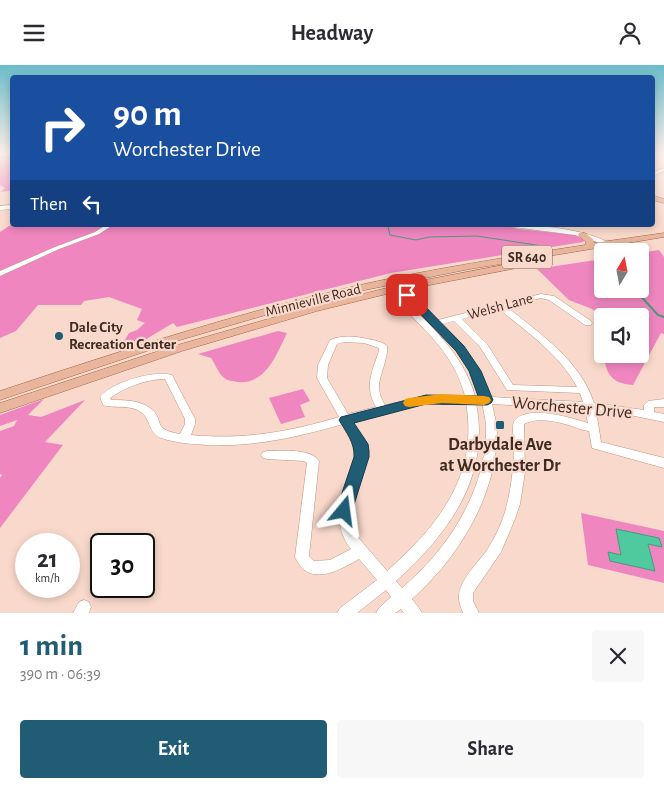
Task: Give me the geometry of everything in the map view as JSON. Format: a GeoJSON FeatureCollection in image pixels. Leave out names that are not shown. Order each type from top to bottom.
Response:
{"type":"FeatureCollection","features":[{"type":"Feature","properties":{"kind":"main road"},"geometry":{"type":"LineString","coordinates":[[582,235],[590,241],[589,247]]}},
{"type":"Feature","properties":{"kind":"main road","name":"Minnieville Road"},"geometry":{"type":"LineString","coordinates":[[630,243],[664,235]]}},
{"type":"Feature","properties":{"kind":"main road","name":"Minnieville Road"},"geometry":{"type":"LineString","coordinates":[[649,244],[664,242]]}},
{"type":"Feature","properties":{"kind":"main road","name":"Minnieville Road"},"geometry":{"type":"LineString","coordinates":[[0,408],[219,335],[393,285],[479,264],[594,248]]}},
{"type":"Feature","properties":{"kind":"main road","name":"Minnieville Road"},"geometry":{"type":"LineString","coordinates":[[0,396],[126,353],[231,321],[309,301],[594,251]]}},
{"type":"Feature","properties":{"kind":"street"},"geometry":{"type":"LineString","coordinates":[[0,274],[97,233],[107,227]]}},
{"type":"Feature","properties":{"kind":"street"},"geometry":{"type":"LineString","coordinates":[[532,227],[582,235],[595,243]]}},
{"type":"Feature","properties":{"kind":"street"},"geometry":{"type":"LineString","coordinates":[[384,613],[402,599],[440,560],[459,535],[476,504],[483,485],[490,450],[490,422],[487,400],[470,362],[436,323],[405,293],[393,285]]}},
{"type":"Feature","properties":{"kind":"street"},"geometry":{"type":"LineString","coordinates":[[345,613],[388,581],[425,545],[439,528],[463,489],[473,453],[472,400],[464,379],[451,355],[395,295],[393,285]]}},
{"type":"Feature","properties":{"kind":"street","name":"Welsh Lane"},"geometry":{"type":"LineString","coordinates":[[436,323],[538,296],[547,296],[588,323]]}},
{"type":"Feature","properties":{"kind":"street"},"geometry":{"type":"LineString","coordinates":[[500,306],[559,358],[574,374],[584,390],[589,405],[596,445],[664,463]]}},
{"type":"Feature","properties":{"kind":"street"},"geometry":{"type":"LineString","coordinates":[[456,318],[484,346],[510,388],[584,390]]}},
{"type":"Feature","properties":{"kind":"street"},"geometry":{"type":"LineString","coordinates":[[382,409],[374,396],[373,387],[384,349],[379,345],[339,339],[333,342],[323,365],[322,379],[360,444],[362,451],[362,457],[345,503],[344,520],[352,540],[414,613]]}},
{"type":"Feature","properties":{"kind":"street","name":"Worchester Drive"},"geometry":{"type":"LineString","coordinates":[[184,438],[190,424],[190,419],[169,377],[166,375],[159,375],[123,387],[105,397],[104,399],[107,403],[129,404],[143,408],[151,415],[157,430],[170,436],[184,438],[235,441],[270,438],[309,431],[382,409],[426,400],[487,400],[589,405],[664,417]]}},
{"type":"Feature","properties":{"kind":"street"},"geometry":{"type":"LineString","coordinates":[[649,414],[649,405],[652,403],[664,403]]}},
{"type":"Feature","properties":{"kind":"street"},"geometry":{"type":"LineString","coordinates":[[471,613],[466,601],[466,593],[497,545],[512,509],[521,459],[518,425],[520,421],[528,417],[564,420],[594,429]]}},
{"type":"Feature","properties":{"kind":"street"},"geometry":{"type":"LineString","coordinates":[[267,455],[306,457],[313,461],[302,557],[307,565],[326,568],[361,551]]}},
{"type":"Feature","properties":{"kind":"shaded area"},"geometry":{"type":"Polygon","coordinates":[[[0,179],[10,179],[10,192],[0,192],[5,188],[0,185],[0,179]]]}},
{"type":"Feature","properties":{"kind":"shaded area"},"geometry":{"type":"Polygon","coordinates":[[[10,225],[10,227],[510,227],[576,235],[584,240],[583,242],[391,273],[177,327],[173,323],[143,341],[110,351],[123,343],[129,333],[137,330],[145,323],[137,320],[142,309],[109,297],[84,301],[81,305],[38,305],[16,331],[0,338],[0,232],[10,225]]]}},
{"type":"Feature","properties":{"kind":"shaded area"},"geometry":{"type":"Polygon","coordinates":[[[659,250],[664,257],[664,334],[661,333],[649,355],[649,308],[594,308],[594,311],[569,300],[537,269],[594,260],[594,298],[649,298],[649,252],[659,250]]]}},
{"type":"Feature","properties":{"kind":"shaded area"},"geometry":{"type":"Polygon","coordinates":[[[278,331],[287,333],[274,358],[263,373],[248,382],[226,379],[211,358],[198,354],[278,331]]]}},
{"type":"Feature","properties":{"kind":"shaded area"},"geometry":{"type":"Polygon","coordinates":[[[605,363],[645,363],[633,385],[614,380],[605,363]]]}},
{"type":"Feature","properties":{"kind":"shaded area"},"geometry":{"type":"Polygon","coordinates":[[[303,389],[310,401],[300,405],[305,417],[281,424],[269,398],[303,389]]]}},
{"type":"Feature","properties":{"kind":"shaded area"},"geometry":{"type":"Polygon","coordinates":[[[44,399],[28,415],[41,417],[85,400],[45,442],[63,445],[0,528],[0,478],[2,475],[0,474],[0,431],[14,426],[17,420],[0,426],[0,415],[44,399]]]}},
{"type":"Feature","properties":{"kind":"shaded area"},"geometry":{"type":"Polygon","coordinates":[[[581,513],[664,531],[664,583],[588,565],[581,513]]]}},
{"type":"Feature","properties":{"kind":"shaded area"},"geometry":{"type":"Polygon","coordinates":[[[616,529],[659,538],[662,547],[648,544],[655,571],[610,561],[608,552],[621,555],[616,529]]]}},
{"type":"Feature","properties":{"kind":"waterway"},"geometry":{"type":"LineString","coordinates":[[388,227],[390,235],[416,240],[429,237],[477,236],[549,247]]}},
{"type":"Feature","properties":{"kind":"waterway"},"geometry":{"type":"LineString","coordinates":[[642,298],[658,315],[664,317]]}},
{"type":"Feature","properties":{"kind":"slow traffic"},"geometry":{"type":"LineString","coordinates":[[409,403],[442,399],[484,400]]}},
{"type":"Feature","properties":{"kind":"place","name":"Dale City Recreation Center"},"geometry":{"type":"Point","coordinates":[59,336]}},
{"type":"Feature","properties":{"kind":"place","name":"Darbydale Ave at Worchester Dr"},"geometry":{"type":"Point","coordinates":[500,425]}},
{"type":"Feature","properties":{"kind":"route"},"geometry":{"type":"LineString","coordinates":[[344,511],[345,503],[362,457],[360,444],[346,420],[411,402],[442,399],[487,400],[470,362],[452,339],[407,295]]}}]}
